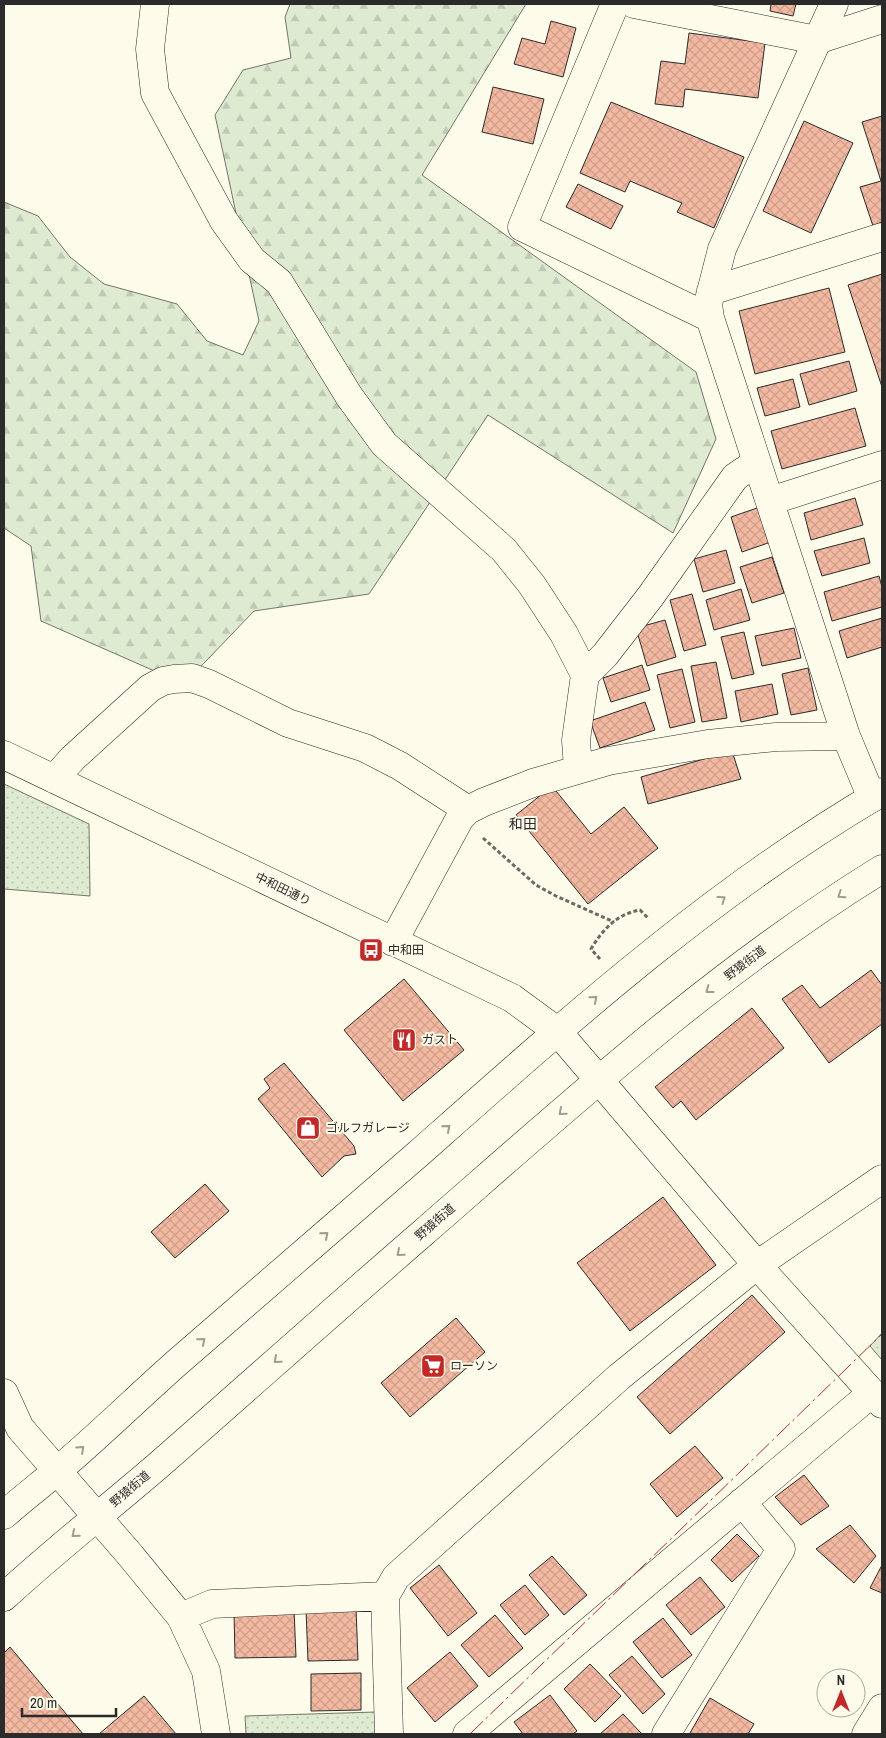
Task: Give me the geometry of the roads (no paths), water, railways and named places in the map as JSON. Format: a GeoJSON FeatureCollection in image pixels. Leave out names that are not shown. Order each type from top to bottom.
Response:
{"type":"FeatureCollection","features":[{"type":"Feature","properties":{"kind":"street"},"geometry":{"type":"LineString","coordinates":[[155,4],[150,49],[155,93],[224,221],[252,260],[279,282],[349,396],[384,444],[504,550],[532,585],[564,634],[585,675],[576,740],[578,769]]}},
{"type":"Feature","properties":{"kind":"street"},"geometry":{"type":"LineString","coordinates":[[615,4],[522,227],[710,318]]}},
{"type":"Feature","properties":{"kind":"street"},"geometry":{"type":"LineString","coordinates":[[634,4],[817,40],[882,19]]}},
{"type":"Feature","properties":{"kind":"street"},"geometry":{"type":"LineString","coordinates":[[4,1514],[57,1471],[186,1354],[557,1031],[648,955],[702,913],[822,828],[877,795],[846,736],[710,318],[708,304],[722,249],[834,4]]}},
{"type":"Feature","properties":{"kind":"street"},"geometry":{"type":"LineString","coordinates":[[712,291],[882,237]]}},
{"type":"Feature","properties":{"kind":"street"},"geometry":{"type":"LineString","coordinates":[[585,675],[605,655],[650,597],[734,477],[757,462]]}},
{"type":"Feature","properties":{"kind":"street"},"geometry":{"type":"LineString","coordinates":[[770,501],[882,466]]}},
{"type":"Feature","properties":{"kind":"street"},"geometry":{"type":"LineString","coordinates":[[54,779],[73,758],[150,688],[174,679],[192,678],[209,684],[288,723],[365,748],[400,766],[464,814]]}},
{"type":"Feature","properties":{"kind":"street"},"geometry":{"type":"LineString","coordinates":[[393,942],[464,814],[484,802],[533,783],[608,761],[708,744],[776,738],[846,736]]}},
{"type":"Feature","properties":{"kind":"street","name":"中和田通り"},"geometry":{"type":"LineString","coordinates":[[4,755],[512,998],[557,1031],[757,1264],[877,1398]]}},
{"type":"Feature","properties":{"kind":"street","name":"野猿街道"},"geometry":{"type":"LineString","coordinates":[[4,1597],[49,1556],[169,1456],[599,1080],[681,1011],[791,928],[882,869]]}},
{"type":"Feature","properties":{"kind":"street"},"geometry":{"type":"LineString","coordinates":[[389,1734],[386,1596],[396,1576],[604,1390],[757,1264],[882,1179]]}},
{"type":"Feature","properties":{"kind":"street"},"geometry":{"type":"LineString","coordinates":[[4,1393],[20,1428],[167,1598],[181,1617],[206,1671],[216,1734]]}},
{"type":"Feature","properties":{"kind":"street"},"geometry":{"type":"LineString","coordinates":[[467,1734],[742,1502],[877,1398]]}},
{"type":"Feature","properties":{"kind":"street"},"geometry":{"type":"LineString","coordinates":[[666,1734],[781,1549],[742,1502]]}},
{"type":"Feature","properties":{"kind":"street"},"geometry":{"type":"LineString","coordinates":[[181,1617],[212,1604],[386,1596]]}},
{"type":"Feature","properties":{"kind":"street"},"geometry":{"type":"LineString","coordinates":[[866,1734],[882,1708]]}},
{"type":"Feature","properties":{"kind":"place","name":"中和田"},"geometry":{"type":"Point","coordinates":[371,950]}},
{"type":"Feature","properties":{"kind":"place","name":"ガスト"},"geometry":{"type":"Point","coordinates":[404,1040]}},
{"type":"Feature","properties":{"kind":"place","name":"ゴルフガレージ"},"geometry":{"type":"Point","coordinates":[308,1128]}},
{"type":"Feature","properties":{"kind":"place","name":"ローソン"},"geometry":{"type":"Point","coordinates":[433,1366]}},
{"type":"Feature","properties":{"kind":"district","name":"和田"},"geometry":{"type":"Point","coordinates":[523,824]}}]}
